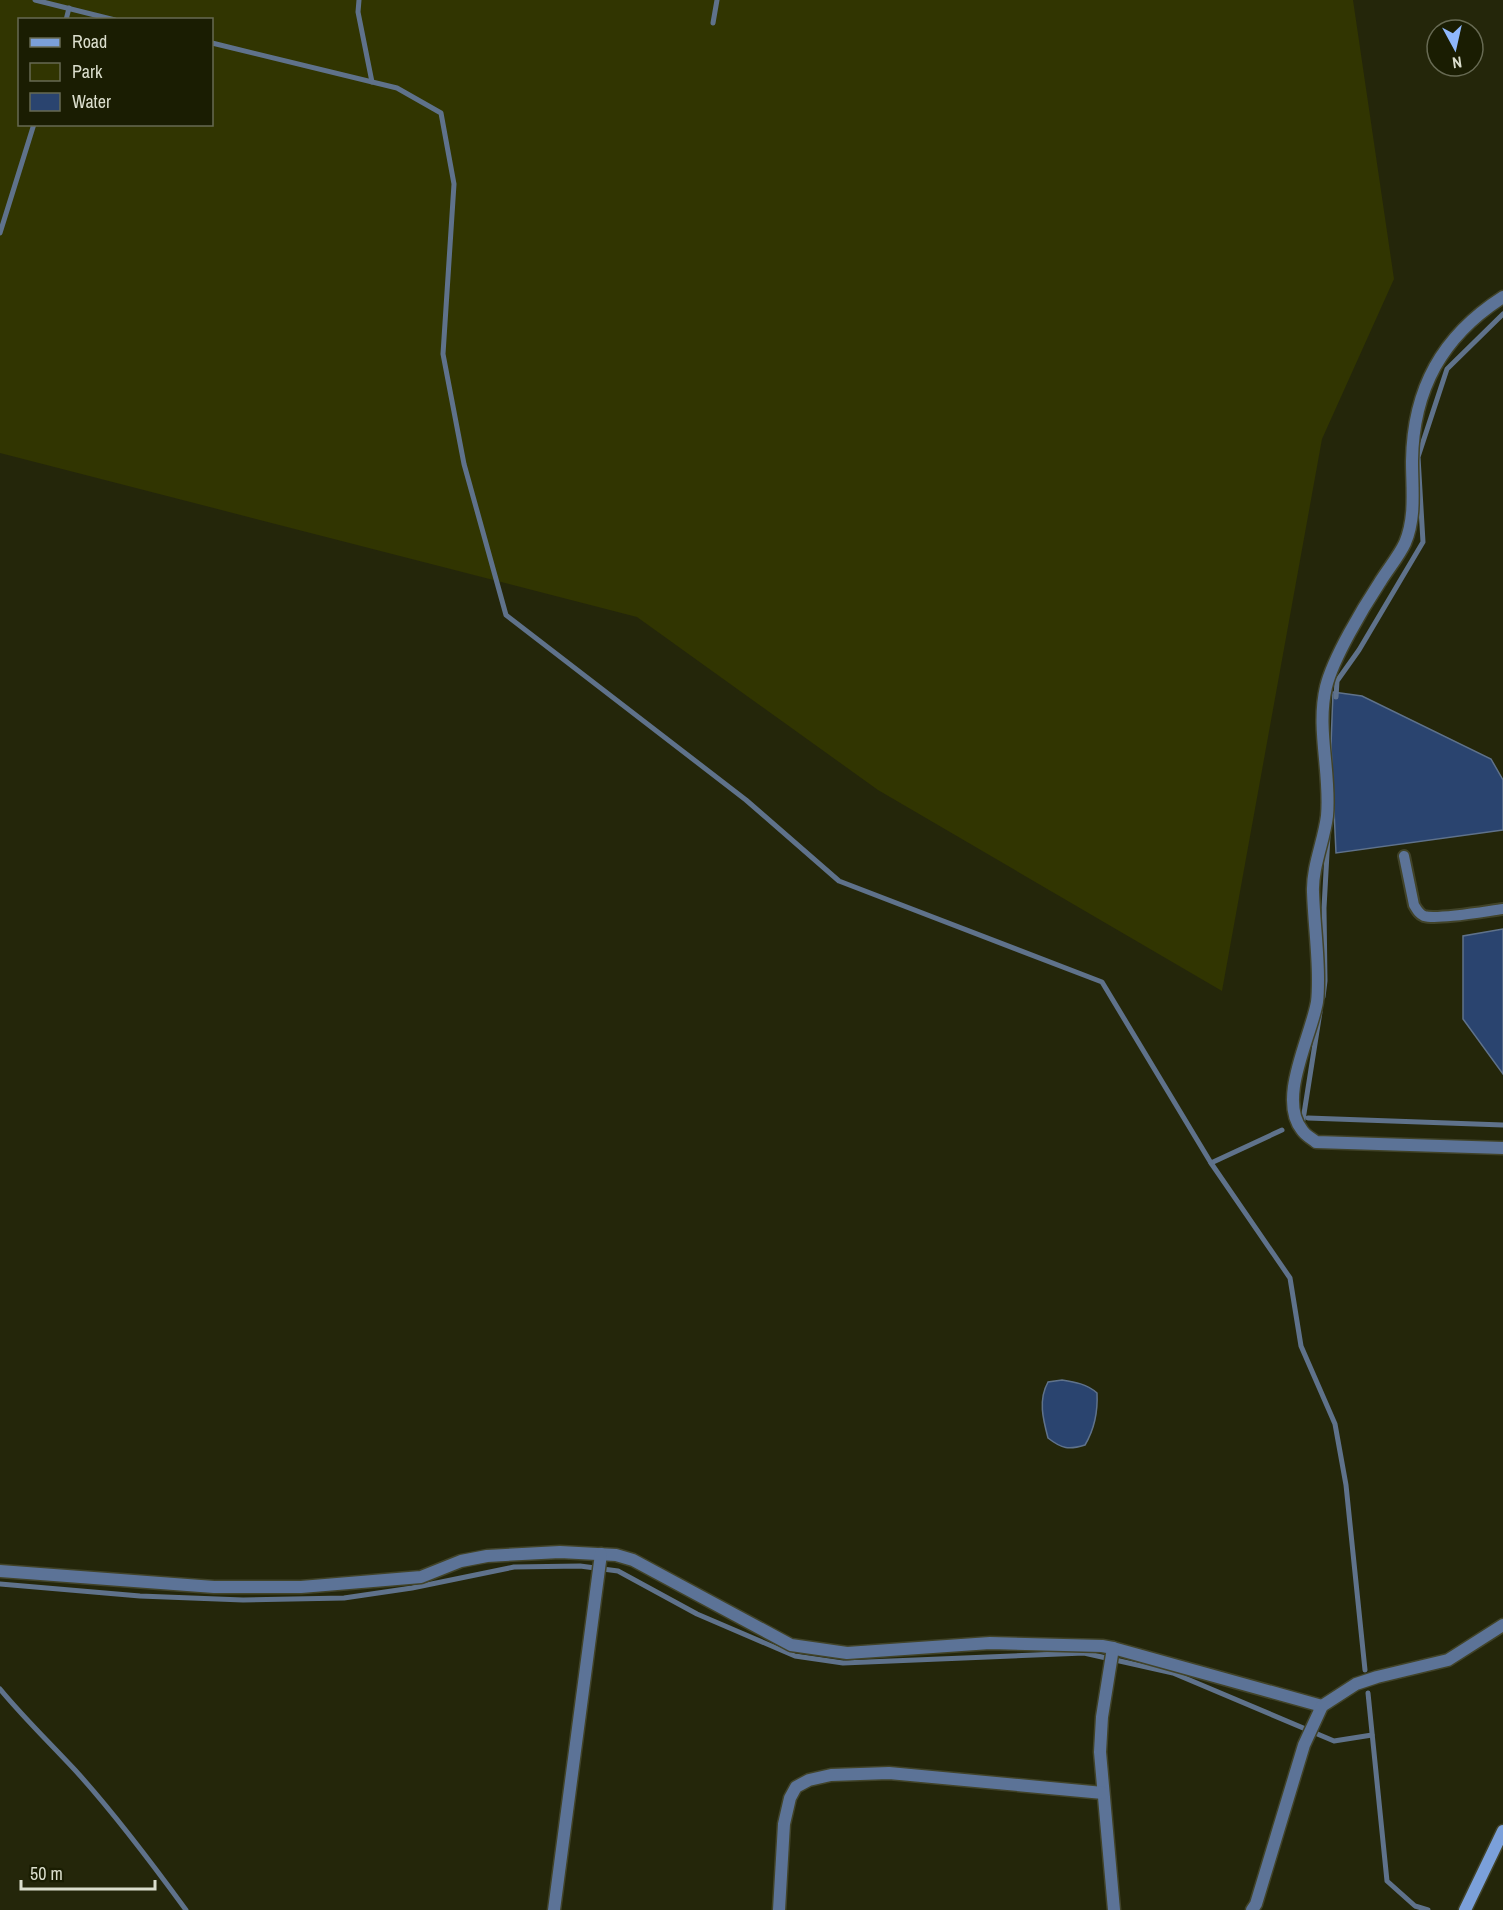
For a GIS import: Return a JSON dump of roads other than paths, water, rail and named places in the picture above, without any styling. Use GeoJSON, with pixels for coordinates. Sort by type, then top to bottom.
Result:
{"type":"FeatureCollection","features":[{"type":"Feature","properties":{"kind":"main road"},"geometry":{"type":"LineString","coordinates":[[1465,1910],[1503,1831]]}},
{"type":"Feature","properties":{"kind":"street"},"geometry":{"type":"LineString","coordinates":[[1503,297],[1486,308],[1451,341],[1427,382],[1412,443],[1413,512],[1411,527],[1404,546],[1365,605],[1326,686],[1323,713],[1327,816],[1313,890],[1318,944],[1317,1001],[1297,1073],[1293,1098],[1296,1120],[1302,1132],[1316,1142],[1503,1148]]}},
{"type":"Feature","properties":{"kind":"street"},"geometry":{"type":"LineString","coordinates":[[0,1571],[214,1587],[301,1587],[421,1577],[461,1561],[487,1556],[560,1552],[601,1557],[616,1555],[633,1560],[791,1645],[847,1653],[990,1643],[1112,1652],[1322,1706]]}},
{"type":"Feature","properties":{"kind":"street"},"geometry":{"type":"LineString","coordinates":[[554,1910],[601,1557]]}},
{"type":"Feature","properties":{"kind":"street"},"geometry":{"type":"LineString","coordinates":[[1252,1910],[1256,1904],[1304,1745],[1322,1706],[1356,1684],[1448,1660],[1503,1625]]}},
{"type":"Feature","properties":{"kind":"street"},"geometry":{"type":"LineString","coordinates":[[1112,1652],[1102,1717],[1100,1752],[1114,1910]]}},
{"type":"Feature","properties":{"kind":"street"},"geometry":{"type":"LineString","coordinates":[[779,1910],[784,1824],[796,1787],[809,1780],[831,1775],[889,1773],[1103,1793]]}},
{"type":"Feature","properties":{"kind":"lane"},"geometry":{"type":"LineString","coordinates":[[1404,856],[1414,905],[1423,915],[1434,917],[1503,909]]}},
{"type":"Feature","properties":{"kind":"water"},"geometry":{"type":"Polygon","coordinates":[[[1333,692],[1362,696],[1491,759],[1503,780],[1503,830],[1336,853],[1331,745],[1333,692]]]}},
{"type":"Feature","properties":{"kind":"water"},"geometry":{"type":"Polygon","coordinates":[[[1503,929],[1503,1074],[1463,1019],[1463,936],[1503,929]]]}},
{"type":"Feature","properties":{"kind":"water"},"geometry":{"type":"Polygon","coordinates":[[[1062,1380],[1085,1385],[1097,1393],[1095,1420],[1091,1432],[1085,1445],[1074,1448],[1066,1448],[1048,1438],[1043,1417],[1043,1396],[1048,1382],[1062,1380]]]}},
{"type":"Feature","properties":{"kind":"waterway"},"geometry":{"type":"LineString","coordinates":[[35,0],[107,18]]}},
{"type":"Feature","properties":{"kind":"waterway"},"geometry":{"type":"LineString","coordinates":[[359,0],[358,12],[372,82]]}},
{"type":"Feature","properties":{"kind":"waterway"},"geometry":{"type":"LineString","coordinates":[[713,23],[717,0]]}},
{"type":"Feature","properties":{"kind":"waterway"},"geometry":{"type":"LineString","coordinates":[[66,18],[69,8]]}},
{"type":"Feature","properties":{"kind":"waterway"},"geometry":{"type":"LineString","coordinates":[[213,43],[397,88],[441,113],[454,184],[443,354],[464,464],[506,615],[746,800],[839,881],[1102,982],[1211,1163],[1290,1278],[1301,1346],[1335,1424],[1346,1485],[1365,1670]]}},
{"type":"Feature","properties":{"kind":"waterway"},"geometry":{"type":"LineString","coordinates":[[0,233],[33,126]]}},
{"type":"Feature","properties":{"kind":"waterway"},"geometry":{"type":"LineString","coordinates":[[1336,697],[1337,681],[1359,650],[1423,542],[1418,457],[1447,369],[1503,314]]}},
{"type":"Feature","properties":{"kind":"waterway"},"geometry":{"type":"LineString","coordinates":[[1323,997],[1328,835]]}},
{"type":"Feature","properties":{"kind":"waterway"},"geometry":{"type":"LineString","coordinates":[[1303,1120],[1320,1012]]}},
{"type":"Feature","properties":{"kind":"waterway"},"geometry":{"type":"LineString","coordinates":[[1308,1118],[1503,1125]]}},
{"type":"Feature","properties":{"kind":"waterway"},"geometry":{"type":"LineString","coordinates":[[1211,1163],[1282,1130]]}},
{"type":"Feature","properties":{"kind":"waterway"},"geometry":{"type":"LineString","coordinates":[[0,1584],[140,1596],[243,1600],[344,1598],[412,1588],[514,1567],[580,1566],[618,1571],[697,1614],[795,1656],[843,1663],[1084,1653],[1173,1673],[1334,1741],[1372,1735]]}},
{"type":"Feature","properties":{"kind":"waterway"},"geometry":{"type":"LineString","coordinates":[[0,1689],[104,1804],[186,1910]]}},
{"type":"Feature","properties":{"kind":"waterway"},"geometry":{"type":"LineString","coordinates":[[1368,1693],[1387,1881],[1415,1906],[1428,1910]]}}]}
